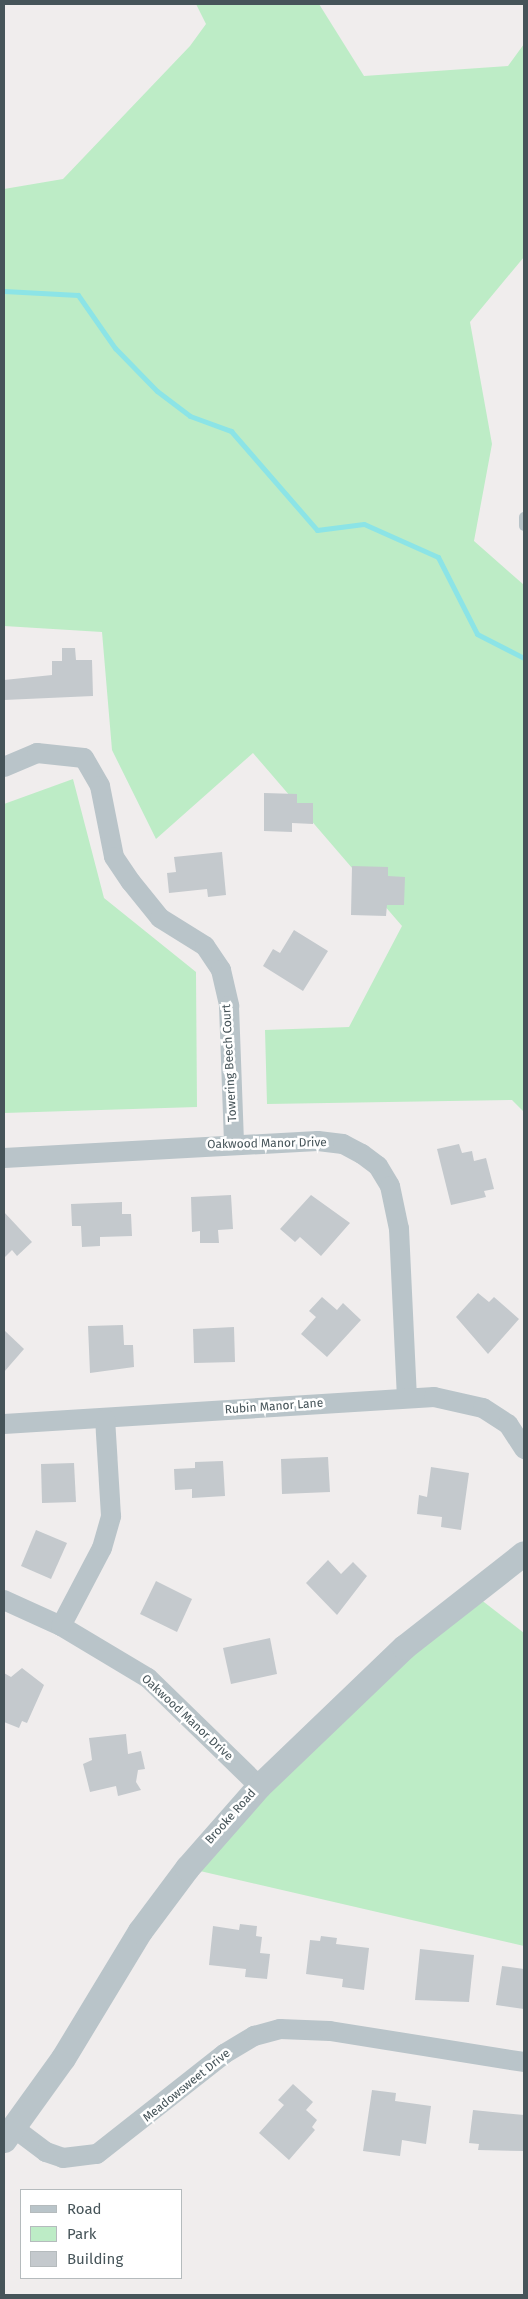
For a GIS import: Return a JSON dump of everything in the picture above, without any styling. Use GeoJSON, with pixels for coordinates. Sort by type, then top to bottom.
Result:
{"type":"FeatureCollection","features":[{"type":"Feature","properties":{"kind":"street","name":"Towering Beech Court"},"geometry":{"type":"LineString","coordinates":[[4,767],[37,752],[84,758],[100,786],[114,857],[130,882],[160,918],[205,946],[221,970],[229,1006],[234,1144]]}},
{"type":"Feature","properties":{"kind":"street","name":"Oakwood Manor Drive"},"geometry":{"type":"LineString","coordinates":[[4,1158],[234,1144],[343,1144],[378,1166],[390,1186],[399,1229],[407,1398]]}},
{"type":"Feature","properties":{"kind":"street","name":"Rubin Manor Lane"},"geometry":{"type":"LineString","coordinates":[[4,1424],[407,1398],[460,1400],[483,1408],[508,1424],[524,1449]]}},
{"type":"Feature","properties":{"kind":"street"},"geometry":{"type":"LineString","coordinates":[[61,1626],[102,1548],[111,1516],[104,1419]]}},
{"type":"Feature","properties":{"kind":"street","name":"Brooke Road"},"geometry":{"type":"LineString","coordinates":[[9,2134],[140,1931],[187,1868],[259,1786],[404,1647],[524,1553]]}},
{"type":"Feature","properties":{"kind":"street","name":"Oakwood Manor Drive"},"geometry":{"type":"LineString","coordinates":[[4,1600],[61,1626],[148,1678],[259,1786]]}},
{"type":"Feature","properties":{"kind":"street","name":"Meadowsweet Drive"},"geometry":{"type":"LineString","coordinates":[[9,2134],[63,2158],[97,2154],[224,2054],[254,2036],[280,2029],[330,2030],[524,2062]]}},
{"type":"Feature","properties":{"kind":"lane"},"geometry":{"type":"LineString","coordinates":[[524,517],[524,526]]}},
{"type":"Feature","properties":{"kind":"green space"},"geometry":{"type":"Polygon","coordinates":[[[196,4],[319,4],[364,76],[508,66],[524,44],[524,257],[470,322],[492,444],[474,541],[524,585],[524,1112],[512,1100],[267,1104],[265,1030],[349,1027],[402,926],[253,753],[156,839],[112,750],[102,632],[4,626],[4,189],[63,179],[190,46],[206,24],[196,4]]]}},
{"type":"Feature","properties":{"kind":"green space"},"geometry":{"type":"Polygon","coordinates":[[[73,779],[104,898],[196,972],[197,1107],[4,1113],[4,804],[73,779]]]}},
{"type":"Feature","properties":{"kind":"green space"},"geometry":{"type":"Polygon","coordinates":[[[471,1592],[524,1633],[524,1946],[187,1868],[471,1592]]]}},
{"type":"Feature","properties":{"kind":"building"},"geometry":{"type":"Polygon","coordinates":[[[62,648],[75,648],[76,660],[92,660],[93,696],[4,700],[4,680],[52,675],[52,661],[62,661],[62,648]]]}},
{"type":"Feature","properties":{"kind":"building"},"geometry":{"type":"Polygon","coordinates":[[[264,793],[297,794],[297,803],[313,803],[313,824],[292,823],[292,832],[264,831],[264,793]]]}},
{"type":"Feature","properties":{"kind":"building"},"geometry":{"type":"Polygon","coordinates":[[[222,852],[226,895],[208,897],[207,889],[169,893],[167,873],[176,872],[174,857],[222,852]]]}},
{"type":"Feature","properties":{"kind":"building"},"geometry":{"type":"Polygon","coordinates":[[[352,866],[388,867],[388,876],[405,877],[404,905],[387,905],[386,916],[351,915],[352,866]]]}},
{"type":"Feature","properties":{"kind":"building"},"geometry":{"type":"Polygon","coordinates":[[[294,930],[328,951],[303,991],[263,966],[273,949],[280,953],[294,930]]]}},
{"type":"Feature","properties":{"kind":"building"},"geometry":{"type":"Polygon","coordinates":[[[459,1144],[462,1153],[472,1151],[474,1161],[486,1158],[494,1189],[484,1191],[486,1197],[451,1205],[437,1149],[459,1144]]]}},
{"type":"Feature","properties":{"kind":"building"},"geometry":{"type":"Polygon","coordinates":[[[231,1195],[233,1229],[218,1230],[219,1243],[200,1243],[200,1231],[192,1232],[191,1197],[231,1195]]]}},
{"type":"Feature","properties":{"kind":"building"},"geometry":{"type":"Polygon","coordinates":[[[311,1195],[350,1223],[321,1256],[300,1237],[295,1242],[280,1229],[311,1195]]]}},
{"type":"Feature","properties":{"kind":"building"},"geometry":{"type":"Polygon","coordinates":[[[122,1202],[122,1214],[131,1214],[132,1236],[100,1237],[100,1246],[82,1247],[81,1226],[72,1226],[71,1204],[122,1202]]]}},
{"type":"Feature","properties":{"kind":"building"},"geometry":{"type":"Polygon","coordinates":[[[4,1212],[32,1242],[17,1256],[12,1250],[4,1258],[4,1212]]]}},
{"type":"Feature","properties":{"kind":"building"},"geometry":{"type":"Polygon","coordinates":[[[478,1293],[489,1302],[494,1297],[519,1319],[488,1354],[456,1317],[478,1293]]]}},
{"type":"Feature","properties":{"kind":"building"},"geometry":{"type":"Polygon","coordinates":[[[322,1297],[337,1310],[343,1303],[361,1320],[327,1357],[301,1334],[316,1317],[309,1311],[322,1297]]]}},
{"type":"Feature","properties":{"kind":"building"},"geometry":{"type":"Polygon","coordinates":[[[123,1325],[124,1345],[133,1345],[134,1367],[90,1373],[88,1326],[123,1325]]]}},
{"type":"Feature","properties":{"kind":"building"},"geometry":{"type":"Polygon","coordinates":[[[234,1327],[235,1362],[194,1363],[193,1329],[234,1327]]]}},
{"type":"Feature","properties":{"kind":"building"},"geometry":{"type":"Polygon","coordinates":[[[4,1330],[24,1349],[4,1372],[4,1330]]]}},
{"type":"Feature","properties":{"kind":"building"},"geometry":{"type":"Polygon","coordinates":[[[328,1457],[330,1492],[282,1494],[281,1459],[328,1457]]]}},
{"type":"Feature","properties":{"kind":"building"},"geometry":{"type":"Polygon","coordinates":[[[223,1461],[225,1496],[192,1498],[192,1489],[175,1490],[174,1469],[195,1468],[195,1462],[223,1461]]]}},
{"type":"Feature","properties":{"kind":"building"},"geometry":{"type":"Polygon","coordinates":[[[74,1463],[76,1502],[42,1503],[41,1464],[74,1463]]]}},
{"type":"Feature","properties":{"kind":"building"},"geometry":{"type":"Polygon","coordinates":[[[431,1467],[469,1473],[461,1530],[441,1527],[442,1517],[417,1514],[419,1495],[427,1497],[431,1467]]]}},
{"type":"Feature","properties":{"kind":"building"},"geometry":{"type":"Polygon","coordinates":[[[36,1530],[67,1543],[51,1579],[21,1566],[36,1530]]]}},
{"type":"Feature","properties":{"kind":"building"},"geometry":{"type":"Polygon","coordinates":[[[328,1560],[341,1574],[353,1562],[367,1576],[337,1615],[306,1583],[328,1560]]]}},
{"type":"Feature","properties":{"kind":"building"},"geometry":{"type":"Polygon","coordinates":[[[156,1581],[192,1599],[177,1632],[140,1614],[156,1581]]]}},
{"type":"Feature","properties":{"kind":"building"},"geometry":{"type":"Polygon","coordinates":[[[270,1638],[277,1674],[231,1684],[223,1648],[270,1638]]]}},
{"type":"Feature","properties":{"kind":"building"},"geometry":{"type":"Polygon","coordinates":[[[22,1668],[44,1685],[27,1723],[22,1721],[19,1728],[4,1722],[4,1673],[11,1677],[22,1668]]]}},
{"type":"Feature","properties":{"kind":"building"},"geometry":{"type":"Polygon","coordinates":[[[126,1734],[128,1754],[141,1751],[145,1769],[138,1770],[136,1782],[141,1790],[118,1796],[116,1786],[90,1792],[83,1764],[92,1760],[89,1738],[126,1734]]]}},
{"type":"Feature","properties":{"kind":"building"},"geometry":{"type":"Polygon","coordinates":[[[240,1924],[257,1926],[256,1936],[262,1937],[260,1953],[270,1954],[267,1979],[245,1977],[246,1969],[209,1965],[213,1926],[239,1930],[240,1924]]]}},
{"type":"Feature","properties":{"kind":"building"},"geometry":{"type":"Polygon","coordinates":[[[321,1936],[337,1938],[336,1944],[369,1948],[364,1990],[342,1987],[343,1979],[306,1974],[310,1940],[320,1941],[321,1936]]]}},
{"type":"Feature","properties":{"kind":"building"},"geometry":{"type":"Polygon","coordinates":[[[420,1949],[474,1955],[469,2002],[415,2000],[420,1949]]]}},
{"type":"Feature","properties":{"kind":"building"},"geometry":{"type":"Polygon","coordinates":[[[502,1966],[524,1969],[524,2009],[496,2005],[502,1966]]]}},
{"type":"Feature","properties":{"kind":"building"},"geometry":{"type":"Polygon","coordinates":[[[293,2084],[313,2102],[306,2110],[317,2120],[312,2127],[315,2130],[289,2160],[259,2133],[284,2105],[278,2100],[293,2084]]]}},
{"type":"Feature","properties":{"kind":"building"},"geometry":{"type":"Polygon","coordinates":[[[372,2090],[396,2093],[395,2101],[431,2106],[426,2144],[402,2140],[400,2156],[363,2151],[372,2090]]]}},
{"type":"Feature","properties":{"kind":"building"},"geometry":{"type":"Polygon","coordinates":[[[473,2110],[524,2115],[524,2151],[478,2150],[479,2144],[469,2143],[473,2110]]]}},
{"type":"Feature","properties":{"kind":"waterway"},"geometry":{"type":"LineString","coordinates":[[4,291],[78,295],[115,348],[157,391],[190,416],[231,431],[317,530],[364,524],[438,557],[477,634],[524,658]]}}]}
